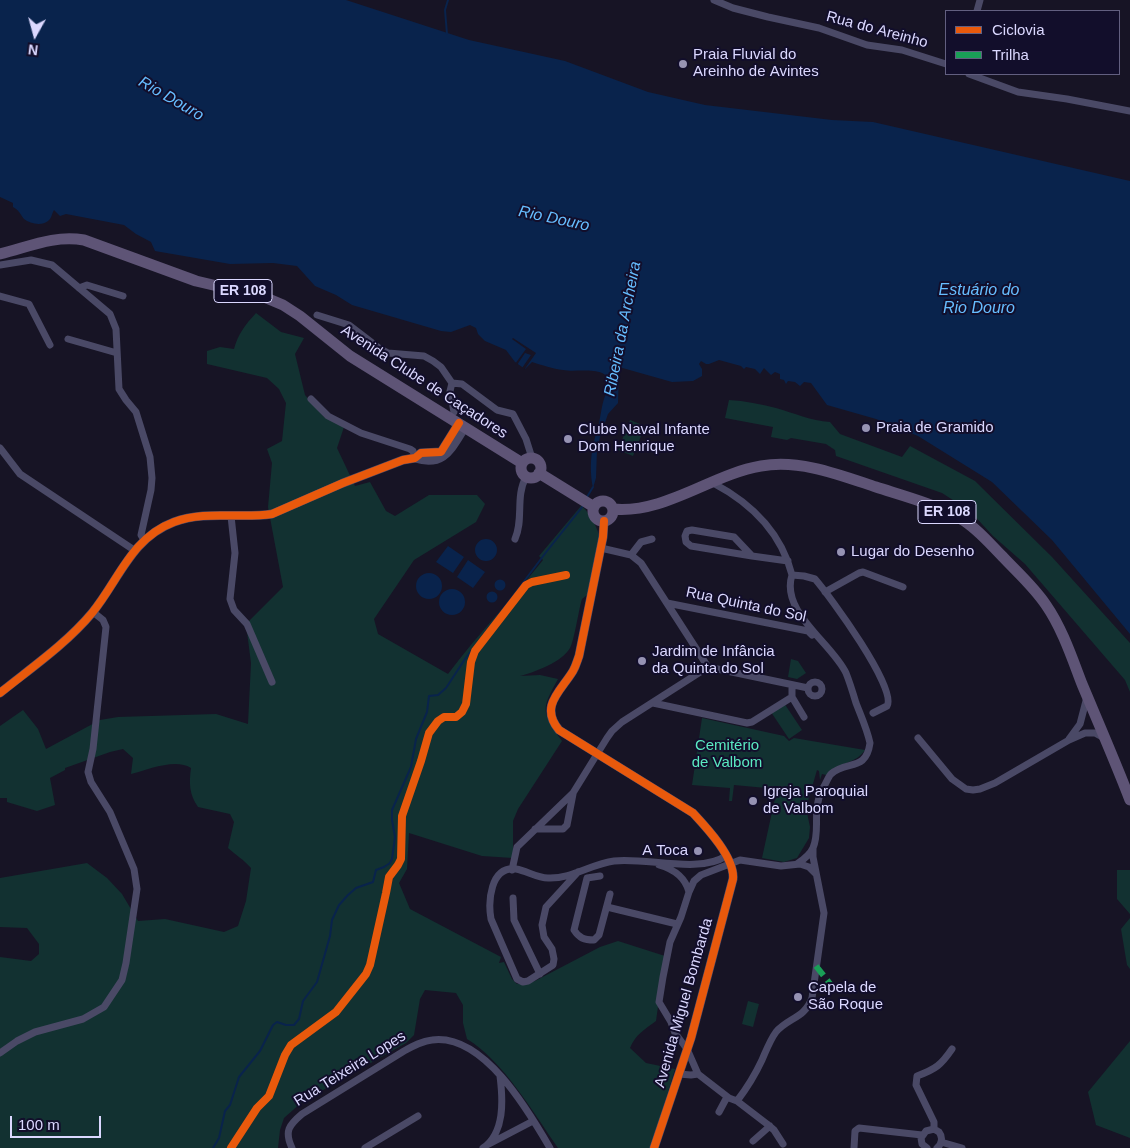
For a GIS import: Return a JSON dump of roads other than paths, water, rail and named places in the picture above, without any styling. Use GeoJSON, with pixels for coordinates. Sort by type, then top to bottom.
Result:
{"type":"FeatureCollection","features":[{"type":"Feature","properties":{"kind":"main road","name":"Avenida Clube de Caçadores"},"geometry":{"type":"LineString","coordinates":[[4,260],[52,239],[71,238],[84,240],[196,281],[264,297],[289,309],[350,356],[462,425],[527,460]]}},
{"type":"Feature","properties":{"kind":"main road"},"geometry":{"type":"LineString","coordinates":[[527,460],[539,463],[541,470],[539,474],[534,478],[526,477],[522,472],[527,460]]}},
{"type":"Feature","properties":{"kind":"main road","name":"ER 108"},"geometry":{"type":"LineString","coordinates":[[588,503],[610,502],[613,509],[641,508],[669,500],[713,482],[761,466],[782,465],[813,468],[844,476],[930,505],[960,518],[970,524],[988,542],[1047,606],[1072,658],[1130,800]]}},
{"type":"Feature","properties":{"kind":"main road","name":"ER 108"},"geometry":{"type":"LineString","coordinates":[[539,474],[588,503],[594,516],[604,521]]}},
{"type":"Feature","properties":{"kind":"main road"},"geometry":{"type":"LineString","coordinates":[[604,521],[612,516],[613,509]]}},
{"type":"Feature","properties":{"kind":"street","name":"Rua do Areinho"},"geometry":{"type":"LineString","coordinates":[[714,0],[733,8],[819,28],[867,45],[902,50],[945,64]]}},
{"type":"Feature","properties":{"kind":"street"},"geometry":{"type":"LineString","coordinates":[[972,75],[1018,92],[1130,111]]}},
{"type":"Feature","properties":{"kind":"street"},"geometry":{"type":"LineString","coordinates":[[4,260],[31,260],[52,265],[110,314],[116,329],[119,389],[136,412],[150,458],[152,478],[141,535],[144,540]]}},
{"type":"Feature","properties":{"kind":"street"},"geometry":{"type":"LineString","coordinates":[[79,288],[87,285],[123,296]]}},
{"type":"Feature","properties":{"kind":"street"},"geometry":{"type":"LineString","coordinates":[[0,296],[29,304],[50,345]]}},
{"type":"Feature","properties":{"kind":"street"},"geometry":{"type":"LineString","coordinates":[[317,314],[349,325],[388,353],[424,356],[434,361],[441,367],[452,383],[462,384],[497,410],[513,414],[526,438],[527,460]]}},
{"type":"Feature","properties":{"kind":"street"},"geometry":{"type":"LineString","coordinates":[[68,339],[117,353]]}},
{"type":"Feature","properties":{"kind":"street"},"geometry":{"type":"LineString","coordinates":[[452,383],[450,391],[454,412]]}},
{"type":"Feature","properties":{"kind":"street"},"geometry":{"type":"LineString","coordinates":[[311,399],[328,416],[361,433],[410,449],[413,451],[415,458]]}},
{"type":"Feature","properties":{"kind":"street"},"geometry":{"type":"LineString","coordinates":[[1,690],[70,637],[93,612],[134,550],[144,540],[173,522],[207,515],[272,514],[403,460],[415,458],[421,453],[441,452],[462,425]]}},
{"type":"Feature","properties":{"kind":"street"},"geometry":{"type":"LineString","coordinates":[[0,448],[20,474],[134,550]]}},
{"type":"Feature","properties":{"kind":"street"},"geometry":{"type":"LineString","coordinates":[[515,538],[518,528],[520,493],[526,477]]}},
{"type":"Feature","properties":{"kind":"street"},"geometry":{"type":"LineString","coordinates":[[713,482],[734,494],[748,505],[775,535],[788,561],[792,575],[790,589],[793,602],[803,619],[838,659],[846,673],[870,743],[864,759],[856,765],[841,769],[830,775],[819,795],[816,809],[816,837],[813,857],[824,913],[812,998],[809,1007],[805,1012],[784,1025],[773,1036],[756,1072],[737,1101]]}},
{"type":"Feature","properties":{"kind":"street"},"geometry":{"type":"LineString","coordinates":[[231,516],[235,553],[230,599],[234,610],[247,624],[272,682]]}},
{"type":"Feature","properties":{"kind":"street"},"geometry":{"type":"LineString","coordinates":[[604,521],[601,548],[578,656],[574,669],[556,693],[550,712],[554,725],[559,730],[693,813],[706,826],[729,860]]}},
{"type":"Feature","properties":{"kind":"street"},"geometry":{"type":"LineString","coordinates":[[752,556],[740,542],[731,536],[692,530],[685,536],[686,542],[691,546],[752,556],[788,561]]}},
{"type":"Feature","properties":{"kind":"street"},"geometry":{"type":"LineString","coordinates":[[631,555],[641,542],[652,539]]}},
{"type":"Feature","properties":{"kind":"street"},"geometry":{"type":"LineString","coordinates":[[601,548],[631,555],[641,563],[708,667],[808,688]]}},
{"type":"Feature","properties":{"kind":"street"},"geometry":{"type":"LineString","coordinates":[[826,592],[863,572],[903,587]]}},
{"type":"Feature","properties":{"kind":"street"},"geometry":{"type":"LineString","coordinates":[[792,575],[815,579],[858,638],[875,667],[889,698],[889,705],[873,713]]}},
{"type":"Feature","properties":{"kind":"street","name":"Rua Quinta do Sol"},"geometry":{"type":"LineString","coordinates":[[667,603],[808,631],[834,663]]}},
{"type":"Feature","properties":{"kind":"street"},"geometry":{"type":"LineString","coordinates":[[0,1053],[35,1032],[83,1018],[104,1008],[122,980],[126,963],[137,888],[134,869],[110,812],[91,782],[88,772],[93,749],[106,627],[103,620],[93,612]]}},
{"type":"Feature","properties":{"kind":"street"},"geometry":{"type":"LineString","coordinates":[[512,870],[517,847],[573,793],[612,731],[708,667]]}},
{"type":"Feature","properties":{"kind":"street"},"geometry":{"type":"LineString","coordinates":[[792,685],[792,697],[804,717]]}},
{"type":"Feature","properties":{"kind":"street"},"geometry":{"type":"LineString","coordinates":[[1068,740],[1080,724],[1087,695]]}},
{"type":"Feature","properties":{"kind":"street"},"geometry":{"type":"LineString","coordinates":[[653,703],[747,723],[752,722],[792,697]]}},
{"type":"Feature","properties":{"kind":"street"},"geometry":{"type":"LineString","coordinates":[[1080,724],[1088,721],[1098,722]]}},
{"type":"Feature","properties":{"kind":"street"},"geometry":{"type":"LineString","coordinates":[[918,738],[952,780],[966,789],[980,790],[996,783],[1068,740],[1085,733],[1098,722]]}},
{"type":"Feature","properties":{"kind":"street"},"geometry":{"type":"LineString","coordinates":[[1085,733],[1095,733],[1106,740]]}},
{"type":"Feature","properties":{"kind":"street"},"geometry":{"type":"LineString","coordinates":[[536,829],[563,828],[567,825],[573,793]]}},
{"type":"Feature","properties":{"kind":"street"},"geometry":{"type":"LineString","coordinates":[[797,864],[807,857],[813,848]]}},
{"type":"Feature","properties":{"kind":"street"},"geometry":{"type":"LineString","coordinates":[[578,872],[546,907],[542,925],[544,937],[552,949],[554,959],[552,965],[540,974],[523,982],[517,978],[491,919],[490,897],[496,878],[501,873],[515,869],[548,878],[568,876],[578,872],[598,864],[616,861],[703,863],[720,860],[740,860],[781,866],[797,864],[809,867],[816,873]]}},
{"type":"Feature","properties":{"kind":"street"},"geometry":{"type":"LineString","coordinates":[[729,860],[701,875],[694,881],[670,942],[659,1002],[675,1033],[687,1050],[698,1074],[727,1097],[737,1101],[770,1126],[783,1144]]}},
{"type":"Feature","properties":{"kind":"street","name":"Avenida Miguel Bombarda"},"geometry":{"type":"LineString","coordinates":[[654,1148],[687,1050],[733,879],[733,870],[729,860]]}},
{"type":"Feature","properties":{"kind":"street"},"geometry":{"type":"LineString","coordinates":[[649,862],[666,867],[676,873],[687,884],[689,892]]}},
{"type":"Feature","properties":{"kind":"street"},"geometry":{"type":"LineString","coordinates":[[600,876],[587,878],[574,930],[578,937],[594,940],[599,935],[610,894]]}},
{"type":"Feature","properties":{"kind":"street"},"geometry":{"type":"LineString","coordinates":[[513,898],[514,920],[540,974]]}},
{"type":"Feature","properties":{"kind":"street"},"geometry":{"type":"LineString","coordinates":[[607,907],[677,924]]}},
{"type":"Feature","properties":{"kind":"street","name":"Rua Teixeira Lopes"},"geometry":{"type":"LineString","coordinates":[[292,1148],[288,1140],[288,1130],[292,1122],[302,1114],[404,1050],[433,1039],[464,1045],[478,1052],[500,1076],[533,1120],[550,1148]]}},
{"type":"Feature","properties":{"kind":"street"},"geometry":{"type":"LineString","coordinates":[[934,1129],[934,1122],[916,1085],[916,1078],[935,1070],[942,1064],[952,1049]]}},
{"type":"Feature","properties":{"kind":"street"},"geometry":{"type":"LineString","coordinates":[[679,1074],[698,1074]]}},
{"type":"Feature","properties":{"kind":"street"},"geometry":{"type":"LineString","coordinates":[[486,1146],[500,1118],[503,1106],[500,1076]]}},
{"type":"Feature","properties":{"kind":"street"},"geometry":{"type":"LineString","coordinates":[[718,1112],[727,1097]]}},
{"type":"Feature","properties":{"kind":"street"},"geometry":{"type":"LineString","coordinates":[[365,1148],[418,1116]]}},
{"type":"Feature","properties":{"kind":"street"},"geometry":{"type":"LineString","coordinates":[[486,1146],[533,1120]]}},
{"type":"Feature","properties":{"kind":"street"},"geometry":{"type":"LineString","coordinates":[[753,1141],[770,1126]]}},
{"type":"Feature","properties":{"kind":"street"},"geometry":{"type":"LineString","coordinates":[[854,1148],[855,1131],[859,1128],[922,1135]]}},
{"type":"Feature","properties":{"kind":"street"},"geometry":{"type":"LineString","coordinates":[[927,1148],[922,1144],[922,1135],[926,1131],[934,1129]]}},
{"type":"Feature","properties":{"kind":"street"},"geometry":{"type":"LineString","coordinates":[[934,1129],[940,1134],[939,1145],[962,1148]]}},
{"type":"Feature","properties":{"kind":"water","name":"Estuário do Rio Douro"},"geometry":{"type":"Polygon","coordinates":[[[0,0],[346,0],[469,40],[565,61],[648,92],[705,105],[832,120],[873,122],[1130,181],[1130,634],[1052,540],[992,482],[918,436],[876,419],[827,405],[811,383],[804,382],[800,386],[795,382],[788,381],[786,384],[784,380],[780,379],[780,374],[775,372],[771,375],[764,368],[760,374],[755,369],[746,367],[744,369],[741,366],[719,360],[709,364],[701,361],[699,364],[702,369],[702,376],[693,381],[672,382],[619,367],[618,403],[608,414],[600,437],[597,449],[596,478],[593,488],[591,465],[593,447],[604,399],[611,386],[609,379],[599,372],[569,371],[532,362],[525,369],[515,362],[506,350],[485,341],[478,334],[476,328],[470,325],[451,332],[441,331],[352,305],[336,295],[315,286],[297,266],[273,263],[230,264],[155,251],[151,242],[124,225],[66,214],[60,216],[54,210],[48,221],[43,224],[27,221],[13,207],[13,203],[0,197],[0,0]]]}},
{"type":"Feature","properties":{"kind":"water"},"geometry":{"type":"Polygon","coordinates":[[[486,539],[494,542],[497,550],[494,558],[486,561],[478,558],[475,550],[478,542],[486,539]]]}},
{"type":"Feature","properties":{"kind":"water"},"geometry":{"type":"Polygon","coordinates":[[[448,546],[464,557],[453,573],[436,562],[448,546]]]}},
{"type":"Feature","properties":{"kind":"water"},"geometry":{"type":"Polygon","coordinates":[[[468,560],[485,572],[473,588],[457,577],[468,560]]]}},
{"type":"Feature","properties":{"kind":"water"},"geometry":{"type":"Polygon","coordinates":[[[429,573],[438,577],[442,586],[438,595],[429,599],[420,595],[416,586],[420,577],[429,573]]]}},
{"type":"Feature","properties":{"kind":"water"},"geometry":{"type":"Polygon","coordinates":[[[500,579],[506,585],[500,591],[494,585],[500,579]]]}},
{"type":"Feature","properties":{"kind":"water"},"geometry":{"type":"Polygon","coordinates":[[[452,589],[461,593],[465,602],[461,611],[452,615],[443,611],[439,602],[443,593],[452,589]]]}},
{"type":"Feature","properties":{"kind":"water"},"geometry":{"type":"Polygon","coordinates":[[[492,591],[498,597],[492,603],[486,597],[492,591]]]}},
{"type":"Feature","properties":{"kind":"waterway"},"geometry":{"type":"LineString","coordinates":[[447,34],[445,10],[448,0]]}},
{"type":"Feature","properties":{"kind":"waterway","name":"Ribeira da Archeira"},"geometry":{"type":"LineString","coordinates":[[587,497],[593,487]]}},
{"type":"Feature","properties":{"kind":"waterway","name":"Ribeira da Archeira"},"geometry":{"type":"LineString","coordinates":[[213,1148],[219,1138],[225,1111],[230,1105],[239,1077],[260,1051],[273,1025],[277,1022],[294,1025],[299,1019],[303,1001],[317,982],[330,936],[332,920],[339,905],[356,888],[373,882],[376,870],[390,863],[392,859],[395,837],[392,810],[411,767],[416,739],[427,712],[429,696],[438,695],[446,688],[465,659],[583,506]]}},
{"type":"Feature","properties":{"kind":"place","name":"Praia Fluvial do Areinho de Avintes"},"geometry":{"type":"Point","coordinates":[683,64]}},
{"type":"Feature","properties":{"kind":"place","name":"Praia de Gramido"},"geometry":{"type":"Point","coordinates":[866,428]}},
{"type":"Feature","properties":{"kind":"place","name":"Clube Naval Infante Dom Henrique"},"geometry":{"type":"Point","coordinates":[568,439]}},
{"type":"Feature","properties":{"kind":"place","name":"Lugar do Desenho"},"geometry":{"type":"Point","coordinates":[841,552]}},
{"type":"Feature","properties":{"kind":"place","name":"Jardim de Infância da Quinta do Sol"},"geometry":{"type":"Point","coordinates":[642,661]}},
{"type":"Feature","properties":{"kind":"place","name":"Igreja Paroquial de Valbom"},"geometry":{"type":"Point","coordinates":[753,801]}},
{"type":"Feature","properties":{"kind":"place","name":"A Toca"},"geometry":{"type":"Point","coordinates":[698,851]}},
{"type":"Feature","properties":{"kind":"place","name":"Capela de São Roque"},"geometry":{"type":"Point","coordinates":[798,997]}},
{"type":"Feature","properties":{"kind":"water label","name":"Rio Douro"},"geometry":{"type":"Point","coordinates":[171,99]}},
{"type":"Feature","properties":{"kind":"water label","name":"Rio Douro"},"geometry":{"type":"Point","coordinates":[554,219]}},
{"type":"Feature","properties":{"kind":"park label","name":"Cemitério de Valbom"},"geometry":{"type":"Point","coordinates":[727,754]}}]}
